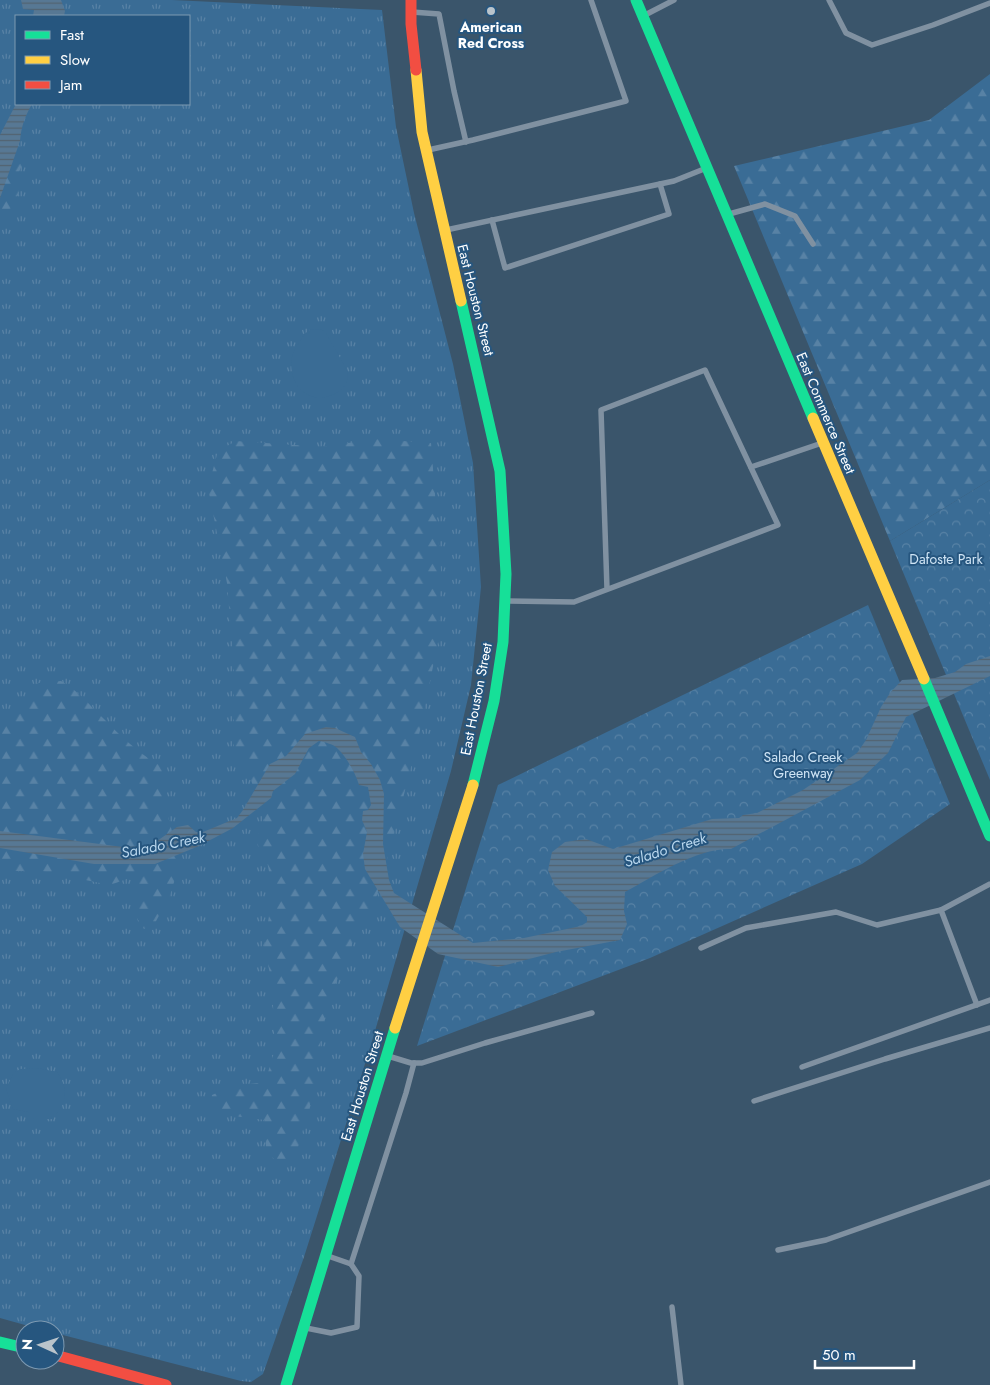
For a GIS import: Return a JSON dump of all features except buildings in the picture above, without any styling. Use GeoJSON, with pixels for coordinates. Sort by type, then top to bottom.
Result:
{"type":"FeatureCollection","features":[{"type":"Feature","properties":{"kind":"main road","name":"East Commerce Street"},"geometry":{"type":"LineString","coordinates":[[636,0],[990,836]]}},
{"type":"Feature","properties":{"kind":"main road","name":"East Houston Street"},"geometry":{"type":"LineString","coordinates":[[286,1385],[386,1055],[475,778],[494,701],[503,642],[505,545],[500,471],[475,355],[422,132],[415,76],[411,6]]}},
{"type":"Feature","properties":{"kind":"main road"},"geometry":{"type":"LineString","coordinates":[[0,1342],[15,1346]]}},
{"type":"Feature","properties":{"kind":"main road"},"geometry":{"type":"LineString","coordinates":[[65,1359],[166,1385]]}},
{"type":"Feature","properties":{"kind":"lane"},"geometry":{"type":"LineString","coordinates":[[426,150],[466,142],[626,101],[591,0]]}},
{"type":"Feature","properties":{"kind":"lane"},"geometry":{"type":"LineString","coordinates":[[643,16],[674,0]]}},
{"type":"Feature","properties":{"kind":"lane"},"geometry":{"type":"LineString","coordinates":[[829,0],[846,33],[872,45],[933,25],[990,3]]}},
{"type":"Feature","properties":{"kind":"lane"},"geometry":{"type":"LineString","coordinates":[[411,6],[440,14],[454,91],[466,142]]}},
{"type":"Feature","properties":{"kind":"lane"},"geometry":{"type":"LineString","coordinates":[[444,230],[674,181],[707,167]]}},
{"type":"Feature","properties":{"kind":"lane"},"geometry":{"type":"LineString","coordinates":[[492,220],[505,268],[669,214],[660,184]]}},
{"type":"Feature","properties":{"kind":"lane"},"geometry":{"type":"LineString","coordinates":[[727,215],[766,204],[795,216],[813,244]]}},
{"type":"Feature","properties":{"kind":"lane"},"geometry":{"type":"LineString","coordinates":[[505,601],[574,602],[608,590],[778,525],[704,370],[602,410],[608,590]]}},
{"type":"Feature","properties":{"kind":"lane"},"geometry":{"type":"LineString","coordinates":[[751,467],[823,443]]}},
{"type":"Feature","properties":{"kind":"lane"},"geometry":{"type":"LineString","coordinates":[[702,948],[746,928],[836,912],[877,925],[941,910],[990,884]]}},
{"type":"Feature","properties":{"kind":"lane"},"geometry":{"type":"LineString","coordinates":[[941,910],[977,1005]]}},
{"type":"Feature","properties":{"kind":"lane"},"geometry":{"type":"LineString","coordinates":[[802,1066],[990,1000]]}},
{"type":"Feature","properties":{"kind":"lane"},"geometry":{"type":"LineString","coordinates":[[386,1055],[414,1063],[422,1063],[485,1043],[592,1014]]}},
{"type":"Feature","properties":{"kind":"lane"},"geometry":{"type":"LineString","coordinates":[[754,1100],[990,1028]]}},
{"type":"Feature","properties":{"kind":"lane"},"geometry":{"type":"LineString","coordinates":[[351,1264],[414,1063]]}},
{"type":"Feature","properties":{"kind":"lane"},"geometry":{"type":"LineString","coordinates":[[778,1250],[826,1240],[990,1182]]}},
{"type":"Feature","properties":{"kind":"lane"},"geometry":{"type":"LineString","coordinates":[[304,1328],[331,1333],[357,1327],[359,1276],[351,1264],[326,1256]]}},
{"type":"Feature","properties":{"kind":"lane"},"geometry":{"type":"LineString","coordinates":[[672,1307],[681,1385]]}},
{"type":"Feature","properties":{"kind":"green space"},"geometry":{"type":"Polygon","coordinates":[[[0,0],[172,0],[382,10],[396,127],[414,213],[453,364],[473,463],[481,587],[471,685],[451,771],[370,1048],[304,1257],[263,1374],[251,1382],[65,1336],[65,1320],[15,1320],[15,1322],[0,1318],[0,0]]]}},
{"type":"Feature","properties":{"kind":"green space"},"geometry":{"type":"Polygon","coordinates":[[[990,74],[990,480],[890,541],[734,166],[929,120],[990,74]]]}},
{"type":"Feature","properties":{"kind":"green space"},"geometry":{"type":"Polygon","coordinates":[[[0,134],[23,148],[24,160],[16,179],[19,193],[0,225],[0,134]]]}},
{"type":"Feature","properties":{"kind":"green space"},"geometry":{"type":"Polygon","coordinates":[[[312,329],[322,330],[326,333],[348,374],[345,385],[331,396],[319,398],[306,394],[300,389],[293,376],[291,368],[293,353],[305,334],[312,329]]]}},
{"type":"Feature","properties":{"kind":"green space"},"geometry":{"type":"Polygon","coordinates":[[[374,439],[431,443],[441,571],[438,642],[419,735],[373,909],[356,934],[326,1007],[312,1097],[294,1162],[279,1165],[266,1150],[265,1120],[210,1113],[212,1095],[233,1086],[265,1082],[275,1050],[272,983],[264,946],[273,892],[267,861],[255,840],[265,822],[251,780],[234,747],[234,667],[227,583],[208,488],[218,451],[236,441],[323,447],[374,439]]]}},
{"type":"Feature","properties":{"kind":"green space","name":"Dafoste Park"},"geometry":{"type":"Polygon","coordinates":[[[990,480],[990,780],[890,541],[990,480]]]}},
{"type":"Feature","properties":{"kind":"green space","name":"Salado Creek Greenway"},"geometry":{"type":"Polygon","coordinates":[[[868,605],[950,804],[862,864],[650,958],[417,1046],[498,785],[868,605]]]}},
{"type":"Feature","properties":{"kind":"green space"},"geometry":{"type":"Polygon","coordinates":[[[61,681],[79,694],[132,746],[164,768],[167,780],[167,813],[179,857],[179,866],[170,895],[155,923],[144,929],[133,912],[137,895],[135,876],[110,885],[41,871],[0,871],[0,719],[17,705],[38,683],[61,681]]]}},
{"type":"Feature","properties":{"kind":"green space"},"geometry":{"type":"Polygon","coordinates":[[[37,1068],[57,1072],[65,1091],[61,1107],[52,1119],[34,1119],[28,1112],[13,1109],[6,1089],[13,1074],[20,1069],[37,1068]]]}},
{"type":"Feature","properties":{"kind":"water"},"geometry":{"type":"Polygon","coordinates":[[[21,0],[61,0],[65,11],[64,15],[33,15],[34,10],[23,9],[21,0]]]}},
{"type":"Feature","properties":{"kind":"water"},"geometry":{"type":"Polygon","coordinates":[[[15,105],[31,105],[27,113],[20,141],[0,198],[0,135],[15,105]]]}},
{"type":"Feature","properties":{"kind":"water","name":"Salado Creek"},"geometry":{"type":"Polygon","coordinates":[[[990,656],[990,676],[906,717],[888,753],[860,780],[731,849],[704,853],[690,858],[625,892],[624,911],[627,924],[620,940],[556,952],[498,967],[438,954],[400,927],[365,869],[363,854],[367,832],[362,820],[363,811],[368,810],[371,805],[368,787],[359,785],[350,765],[337,748],[319,741],[309,748],[295,774],[273,791],[271,798],[233,828],[199,846],[155,864],[94,864],[0,848],[0,831],[123,847],[150,846],[177,827],[188,825],[196,832],[203,832],[237,818],[270,764],[286,756],[305,734],[326,727],[335,728],[355,737],[361,752],[371,764],[380,780],[384,794],[383,844],[389,880],[394,893],[473,943],[524,938],[581,926],[587,922],[587,917],[555,886],[548,870],[552,852],[565,842],[586,839],[613,849],[712,819],[739,818],[743,815],[757,813],[803,790],[857,753],[866,740],[881,707],[902,680],[935,678],[955,672],[966,664],[990,656]]]}},
{"type":"Feature","properties":{"kind":"traffic: fast"},"geometry":{"type":"LineString","coordinates":[[636,0],[813,418]]}},
{"type":"Feature","properties":{"kind":"traffic: fast"},"geometry":{"type":"LineString","coordinates":[[461,301],[500,471],[506,574],[503,642],[494,701],[473,785]]}},
{"type":"Feature","properties":{"kind":"traffic: fast"},"geometry":{"type":"LineString","coordinates":[[924,679],[990,836]]}},
{"type":"Feature","properties":{"kind":"traffic: fast"},"geometry":{"type":"LineString","coordinates":[[286,1385],[395,1028]]}},
{"type":"Feature","properties":{"kind":"traffic: fast"},"geometry":{"type":"LineString","coordinates":[[0,1342],[15,1346]]}},
{"type":"Feature","properties":{"kind":"traffic: slow"},"geometry":{"type":"LineString","coordinates":[[416,70],[422,132],[461,301]]}},
{"type":"Feature","properties":{"kind":"traffic: slow"},"geometry":{"type":"LineString","coordinates":[[813,418],[924,679]]}},
{"type":"Feature","properties":{"kind":"traffic: slow"},"geometry":{"type":"LineString","coordinates":[[395,1028],[473,785]]}},
{"type":"Feature","properties":{"kind":"traffic: jam"},"geometry":{"type":"LineString","coordinates":[[411,0],[411,24],[416,70]]}},
{"type":"Feature","properties":{"kind":"traffic: jam"},"geometry":{"type":"LineString","coordinates":[[65,1358],[166,1385]]}},
{"type":"Feature","properties":{"kind":"place","name":"American Red Cross"},"geometry":{"type":"Point","coordinates":[491,11]}}]}
